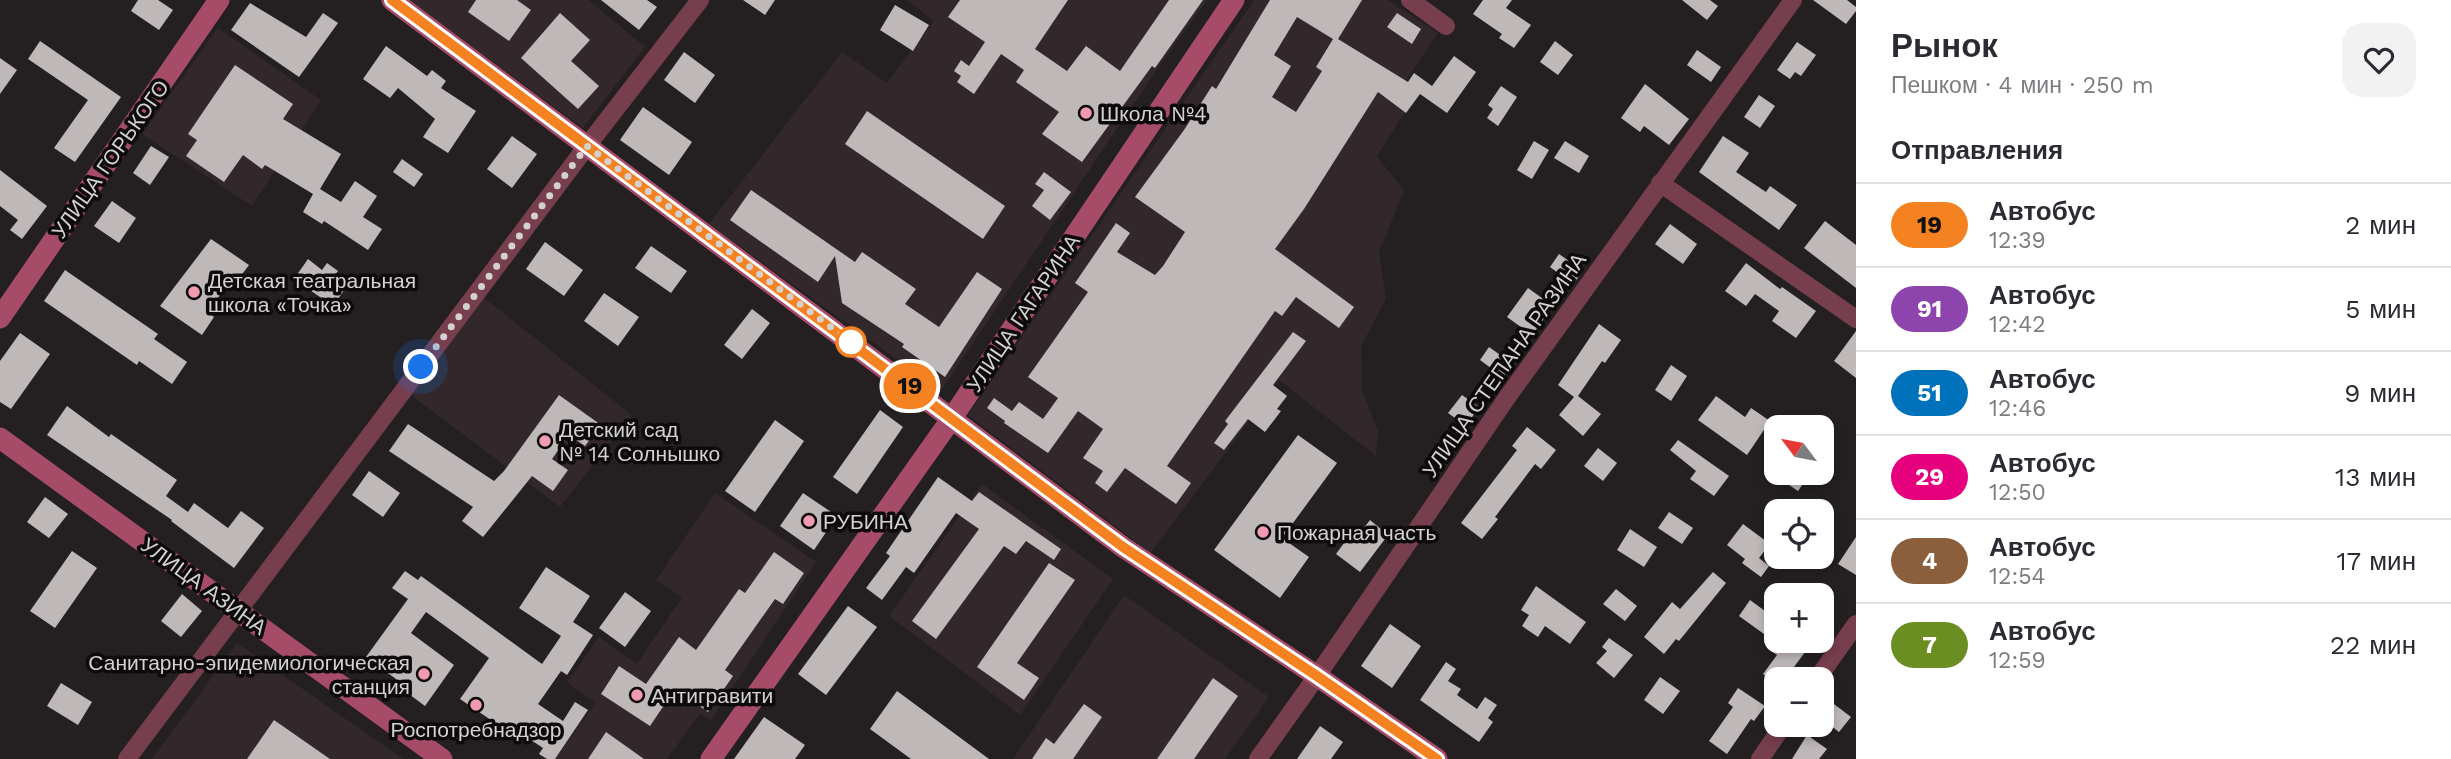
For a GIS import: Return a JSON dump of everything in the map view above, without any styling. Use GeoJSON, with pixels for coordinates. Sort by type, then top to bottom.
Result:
{"type":"FeatureCollection","features":[{"type":"Feature","properties":{"kind":"main road","name":"УЛИЦА ГОРЬКОГО"},"geometry":{"type":"LineString","coordinates":[[0,318],[219,0]]}},
{"type":"Feature","properties":{"kind":"main road"},"geometry":{"type":"LineString","coordinates":[[392,0],[1123,547],[1437,759]]}},
{"type":"Feature","properties":{"kind":"main road","name":"УЛИЦА ГАГАРИНА"},"geometry":{"type":"LineString","coordinates":[[711,759],[952,418],[1234,0]]}},
{"type":"Feature","properties":{"kind":"main road","name":"УЛИЦА АЗИНА"},"geometry":{"type":"LineString","coordinates":[[0,438],[442,759]]}},
{"type":"Feature","properties":{"kind":"street"},"geometry":{"type":"LineString","coordinates":[[128,759],[237,610],[700,0]]}},
{"type":"Feature","properties":{"kind":"street"},"geometry":{"type":"LineString","coordinates":[[1410,0],[1446,26]]}},
{"type":"Feature","properties":{"kind":"street","name":"УЛИЦА СТЕПАНА РАЗИНА"},"geometry":{"type":"LineString","coordinates":[[1258,759],[1506,399],[1793,0]]}},
{"type":"Feature","properties":{"kind":"street"},"geometry":{"type":"LineString","coordinates":[[1660,183],[1856,319]]}},
{"type":"Feature","properties":{"kind":"street"},"geometry":{"type":"LineString","coordinates":[[1826,667],[1856,624]]}},
{"type":"Feature","properties":{"kind":"street"},"geometry":{"type":"LineString","coordinates":[[1760,759],[1775,737]]}},
{"type":"Feature","properties":{"kind":"shaded area"},"geometry":{"type":"Polygon","coordinates":[[[409,0],[588,0],[645,47],[583,128],[409,0]]]}},
{"type":"Feature","properties":{"kind":"shaded area"},"geometry":{"type":"Polygon","coordinates":[[[907,0],[1207,0],[1155,72],[941,391],[709,224],[842,52],[887,83],[934,21],[907,0]]]}},
{"type":"Feature","properties":{"kind":"shaded area"},"geometry":{"type":"Polygon","coordinates":[[[1254,0],[1388,0],[1438,33],[1391,102],[1405,112],[1377,156],[1404,191],[1379,252],[1386,299],[1361,346],[1362,390],[1378,432],[1376,456],[1279,380],[1151,553],[968,415],[1254,0]]]}},
{"type":"Feature","properties":{"kind":"shaded area"},"geometry":{"type":"Polygon","coordinates":[[[218,28],[321,100],[252,206],[142,134],[218,28]]]}},
{"type":"Feature","properties":{"kind":"shaded area"},"geometry":{"type":"Polygon","coordinates":[[[483,297],[632,415],[560,507],[411,395],[483,297]]]}},
{"type":"Feature","properties":{"kind":"shaded area"},"geometry":{"type":"Polygon","coordinates":[[[982,484],[1113,579],[1020,715],[889,616],[982,484]]]}},
{"type":"Feature","properties":{"kind":"shaded area"},"geometry":{"type":"Polygon","coordinates":[[[715,493],[816,562],[711,720],[700,714],[667,759],[555,759],[596,703],[567,682],[599,637],[637,664],[682,597],[656,580],[715,493]]]}},
{"type":"Feature","properties":{"kind":"shaded area"},"geometry":{"type":"Polygon","coordinates":[[[1124,595],[1269,697],[1225,759],[1013,759],[1124,595]]]}},
{"type":"Feature","properties":{"kind":"shaded area"},"geometry":{"type":"Polygon","coordinates":[[[237,643],[403,759],[152,759],[237,643]]]}},
{"type":"Feature","properties":{"kind":"building"},"geometry":{"type":"Polygon","coordinates":[[[138,0],[158,0],[173,10],[159,30],[131,11],[138,0]]]}},
{"type":"Feature","properties":{"kind":"building"},"geometry":{"type":"Polygon","coordinates":[[[476,0],[517,0],[531,10],[509,41],[468,12],[476,0]]]}},
{"type":"Feature","properties":{"kind":"building"},"geometry":{"type":"Polygon","coordinates":[[[601,0],[647,0],[657,7],[639,30],[601,0]]]}},
{"type":"Feature","properties":{"kind":"building"},"geometry":{"type":"Polygon","coordinates":[[[743,0],[775,0],[765,15],[743,0]]]}},
{"type":"Feature","properties":{"kind":"building"},"geometry":{"type":"Polygon","coordinates":[[[960,0],[1068,0],[1035,49],[1067,71],[1086,46],[1120,71],[1169,0],[1203,0],[1155,68],[1152,66],[1082,162],[1042,134],[1059,112],[1016,82],[1024,70],[1001,54],[974,94],[957,82],[961,76],[954,71],[961,60],[969,66],[985,42],[948,17],[960,0]]]}},
{"type":"Feature","properties":{"kind":"building"},"geometry":{"type":"Polygon","coordinates":[[[1270,0],[1362,0],[1338,39],[1408,82],[1414,73],[1432,86],[1454,56],[1476,72],[1447,113],[1420,94],[1406,113],[1378,92],[1304,209],[1275,249],[1354,307],[1339,328],[1296,297],[1282,316],[1275,311],[1167,466],[1191,483],[1176,504],[1125,468],[1107,492],[1095,483],[1103,471],[1083,458],[1103,429],[1078,411],[1048,453],[987,408],[994,398],[1012,411],[1019,402],[1043,419],[1058,398],[1028,377],[1088,292],[1075,283],[1116,223],[1130,233],[1117,252],[1155,275],[1163,266],[1185,232],[1135,197],[1212,86],[1216,89],[1270,0]],[[1297,17],[1274,55],[1291,66],[1272,97],[1296,112],[1322,71],[1316,67],[1333,39],[1297,17]]]}},
{"type":"Feature","properties":{"kind":"building"},"geometry":{"type":"Polygon","coordinates":[[[1483,0],[1512,0],[1506,8],[1531,25],[1514,48],[1499,38],[1502,34],[1473,14],[1483,0]]]}},
{"type":"Feature","properties":{"kind":"building"},"geometry":{"type":"Polygon","coordinates":[[[1682,0],[1710,0],[1718,6],[1707,20],[1682,0]]]}},
{"type":"Feature","properties":{"kind":"building"},"geometry":{"type":"Polygon","coordinates":[[[1813,0],[1847,0],[1856,7],[1856,11],[1846,24],[1813,0]]]}},
{"type":"Feature","properties":{"kind":"building"},"geometry":{"type":"Polygon","coordinates":[[[250,3],[306,37],[323,13],[338,23],[299,77],[231,30],[250,3]]]}},
{"type":"Feature","properties":{"kind":"building"},"geometry":{"type":"Polygon","coordinates":[[[895,5],[929,25],[913,51],[880,30],[895,5]]]}},
{"type":"Feature","properties":{"kind":"building"},"geometry":{"type":"Polygon","coordinates":[[[560,13],[590,40],[571,61],[599,86],[578,109],[521,58],[560,13]]]}},
{"type":"Feature","properties":{"kind":"building"},"geometry":{"type":"Polygon","coordinates":[[[1397,13],[1421,29],[1412,44],[1387,27],[1397,13]]]}},
{"type":"Feature","properties":{"kind":"building"},"geometry":{"type":"Polygon","coordinates":[[[40,41],[121,97],[75,162],[54,148],[88,100],[28,59],[40,41]]]}},
{"type":"Feature","properties":{"kind":"building"},"geometry":{"type":"Polygon","coordinates":[[[1555,41],[1573,55],[1558,75],[1540,62],[1555,41]]]}},
{"type":"Feature","properties":{"kind":"building"},"geometry":{"type":"Polygon","coordinates":[[[1797,42],[1816,55],[1801,76],[1795,72],[1790,79],[1777,70],[1797,42]]]}},
{"type":"Feature","properties":{"kind":"building"},"geometry":{"type":"Polygon","coordinates":[[[386,46],[427,76],[432,70],[446,81],[441,88],[476,111],[448,153],[423,137],[435,119],[398,88],[390,98],[363,79],[386,46]]]}},
{"type":"Feature","properties":{"kind":"building"},"geometry":{"type":"Polygon","coordinates":[[[1697,50],[1721,67],[1711,82],[1687,65],[1697,50]]]}},
{"type":"Feature","properties":{"kind":"building"},"geometry":{"type":"Polygon","coordinates":[[[684,52],[715,75],[695,103],[664,80],[684,52]]]}},
{"type":"Feature","properties":{"kind":"building"},"geometry":{"type":"Polygon","coordinates":[[[0,58],[17,70],[0,94],[0,58]]]}},
{"type":"Feature","properties":{"kind":"building"},"geometry":{"type":"Polygon","coordinates":[[[235,65],[293,104],[283,119],[341,154],[320,189],[341,202],[355,181],[377,196],[363,217],[382,229],[368,250],[324,221],[322,224],[303,212],[313,194],[265,165],[262,169],[243,155],[224,182],[186,156],[197,140],[188,134],[235,65]]]}},
{"type":"Feature","properties":{"kind":"building"},"geometry":{"type":"Polygon","coordinates":[[[1645,84],[1689,119],[1669,145],[1644,126],[1640,132],[1621,118],[1645,84]]]}},
{"type":"Feature","properties":{"kind":"building"},"geometry":{"type":"Polygon","coordinates":[[[1501,86],[1517,97],[1498,126],[1487,118],[1493,109],[1488,105],[1501,86]]]}},
{"type":"Feature","properties":{"kind":"building"},"geometry":{"type":"Polygon","coordinates":[[[1759,95],[1775,106],[1760,128],[1744,117],[1759,95]]]}},
{"type":"Feature","properties":{"kind":"building"},"geometry":{"type":"Polygon","coordinates":[[[643,107],[692,142],[669,175],[620,140],[643,107]]]}},
{"type":"Feature","properties":{"kind":"building"},"geometry":{"type":"Polygon","coordinates":[[[867,111],[1005,206],[983,239],[845,144],[867,111]]]}},
{"type":"Feature","properties":{"kind":"building"},"geometry":{"type":"Polygon","coordinates":[[[512,136],[537,154],[512,188],[487,169],[512,136]]]}},
{"type":"Feature","properties":{"kind":"building"},"geometry":{"type":"Polygon","coordinates":[[[1723,136],[1749,153],[1736,172],[1766,192],[1770,186],[1797,205],[1779,230],[1699,172],[1723,136]]]}},
{"type":"Feature","properties":{"kind":"building"},"geometry":{"type":"Polygon","coordinates":[[[1534,141],[1549,150],[1532,179],[1517,170],[1534,141]]]}},
{"type":"Feature","properties":{"kind":"building"},"geometry":{"type":"Polygon","coordinates":[[[1565,141],[1589,156],[1579,173],[1554,158],[1565,141]]]}},
{"type":"Feature","properties":{"kind":"building"},"geometry":{"type":"Polygon","coordinates":[[[151,146],[169,157],[150,185],[133,173],[151,146]]]}},
{"type":"Feature","properties":{"kind":"building"},"geometry":{"type":"Polygon","coordinates":[[[402,159],[423,174],[414,187],[393,172],[402,159]]]}},
{"type":"Feature","properties":{"kind":"building"},"geometry":{"type":"Polygon","coordinates":[[[0,170],[47,206],[22,239],[10,230],[18,220],[0,206],[0,170]]]}},
{"type":"Feature","properties":{"kind":"building"},"geometry":{"type":"Polygon","coordinates":[[[1044,172],[1071,192],[1050,220],[1032,206],[1044,190],[1035,184],[1044,172]]]}},
{"type":"Feature","properties":{"kind":"building"},"geometry":{"type":"Polygon","coordinates":[[[751,190],[855,262],[862,252],[916,289],[905,304],[939,327],[977,272],[1002,289],[945,377],[902,347],[904,344],[842,303],[835,256],[818,282],[730,220],[751,190]]]}},
{"type":"Feature","properties":{"kind":"building"},"geometry":{"type":"Polygon","coordinates":[[[112,201],[136,218],[119,243],[94,226],[112,201]]]}},
{"type":"Feature","properties":{"kind":"building"},"geometry":{"type":"Polygon","coordinates":[[[1825,221],[1856,245],[1856,288],[1804,248],[1825,221]]]}},
{"type":"Feature","properties":{"kind":"building"},"geometry":{"type":"Polygon","coordinates":[[[1670,224],[1697,244],[1683,264],[1655,244],[1670,224]]]}},
{"type":"Feature","properties":{"kind":"building"},"geometry":{"type":"Polygon","coordinates":[[[211,239],[249,265],[237,281],[232,278],[208,312],[214,317],[202,335],[160,306],[211,239]]]}},
{"type":"Feature","properties":{"kind":"building"},"geometry":{"type":"Polygon","coordinates":[[[545,242],[583,270],[564,296],[526,269],[545,242]]]}},
{"type":"Feature","properties":{"kind":"building"},"geometry":{"type":"Polygon","coordinates":[[[651,246],[687,271],[671,293],[635,268],[651,246]]]}},
{"type":"Feature","properties":{"kind":"building"},"geometry":{"type":"Polygon","coordinates":[[[1559,254],[1583,271],[1573,284],[1550,267],[1559,254]]]}},
{"type":"Feature","properties":{"kind":"building"},"geometry":{"type":"Polygon","coordinates":[[[308,259],[322,270],[327,263],[338,271],[334,276],[347,286],[333,306],[294,279],[308,259]]]}},
{"type":"Feature","properties":{"kind":"building"},"geometry":{"type":"Polygon","coordinates":[[[1746,263],[1780,289],[1782,287],[1816,311],[1796,338],[1772,321],[1779,311],[1755,294],[1746,306],[1725,291],[1746,263]]]}},
{"type":"Feature","properties":{"kind":"building"},"geometry":{"type":"Polygon","coordinates":[[[65,270],[158,334],[154,339],[187,362],[172,384],[139,361],[137,365],[44,301],[65,270]]]}},
{"type":"Feature","properties":{"kind":"building"},"geometry":{"type":"Polygon","coordinates":[[[1528,288],[1553,306],[1532,335],[1507,317],[1528,288]]]}},
{"type":"Feature","properties":{"kind":"building"},"geometry":{"type":"Polygon","coordinates":[[[604,293],[639,317],[618,346],[584,321],[604,293]]]}},
{"type":"Feature","properties":{"kind":"building"},"geometry":{"type":"Polygon","coordinates":[[[752,309],[770,323],[742,359],[724,345],[752,309]]]}},
{"type":"Feature","properties":{"kind":"building"},"geometry":{"type":"Polygon","coordinates":[[[1599,324],[1621,340],[1605,363],[1602,361],[1578,396],[1601,414],[1583,436],[1559,415],[1574,397],[1558,385],[1599,324]]]}},
{"type":"Feature","properties":{"kind":"building"},"geometry":{"type":"Polygon","coordinates":[[[1856,331],[1856,378],[1834,361],[1856,331]]]}},
{"type":"Feature","properties":{"kind":"building"},"geometry":{"type":"Polygon","coordinates":[[[1293,332],[1306,341],[1273,385],[1287,396],[1277,409],[1281,411],[1265,432],[1248,419],[1224,450],[1214,443],[1228,424],[1225,421],[1293,332]]]}},
{"type":"Feature","properties":{"kind":"building"},"geometry":{"type":"Polygon","coordinates":[[[20,333],[50,354],[11,409],[0,402],[0,361],[20,333]]]}},
{"type":"Feature","properties":{"kind":"building"},"geometry":{"type":"Polygon","coordinates":[[[1489,347],[1513,364],[1503,377],[1480,360],[1489,347]]]}},
{"type":"Feature","properties":{"kind":"building"},"geometry":{"type":"Polygon","coordinates":[[[1671,365],[1687,376],[1671,401],[1655,390],[1671,365]]]}},
{"type":"Feature","properties":{"kind":"building"},"geometry":{"type":"Polygon","coordinates":[[[559,395],[601,425],[585,446],[569,435],[552,459],[568,470],[553,491],[532,476],[483,537],[462,521],[473,507],[389,451],[408,424],[494,481],[559,395]]]}},
{"type":"Feature","properties":{"kind":"building"},"geometry":{"type":"Polygon","coordinates":[[[1462,395],[1479,407],[1466,426],[1448,413],[1462,395]]]}},
{"type":"Feature","properties":{"kind":"building"},"geometry":{"type":"Polygon","coordinates":[[[1716,396],[1745,417],[1751,408],[1764,417],[1764,430],[1747,455],[1698,420],[1716,396]]]}},
{"type":"Feature","properties":{"kind":"building"},"geometry":{"type":"Polygon","coordinates":[[[67,406],[109,437],[111,434],[177,480],[166,496],[188,512],[194,503],[228,528],[241,511],[264,528],[234,568],[172,520],[47,435],[67,406]]]}},
{"type":"Feature","properties":{"kind":"building"},"geometry":{"type":"Polygon","coordinates":[[[880,410],[903,427],[857,494],[833,477],[880,410]]]}},
{"type":"Feature","properties":{"kind":"building"},"geometry":{"type":"Polygon","coordinates":[[[775,420],[804,441],[755,512],[725,491],[775,420]]]}},
{"type":"Feature","properties":{"kind":"building"},"geometry":{"type":"Polygon","coordinates":[[[1527,427],[1556,450],[1541,469],[1535,464],[1482,539],[1461,523],[1517,450],[1512,446],[1527,427]]]}},
{"type":"Feature","properties":{"kind":"building"},"geometry":{"type":"Polygon","coordinates":[[[1298,435],[1337,463],[1282,538],[1309,557],[1280,598],[1214,550],[1298,435]]]}},
{"type":"Feature","properties":{"kind":"building"},"geometry":{"type":"Polygon","coordinates":[[[1678,440],[1729,476],[1714,496],[1690,479],[1696,471],[1670,450],[1678,440]]]}},
{"type":"Feature","properties":{"kind":"building"},"geometry":{"type":"Polygon","coordinates":[[[1598,448],[1617,463],[1603,481],[1584,466],[1598,448]]]}},
{"type":"Feature","properties":{"kind":"building"},"geometry":{"type":"Polygon","coordinates":[[[369,471],[400,493],[383,517],[352,495],[369,471]]]}},
{"type":"Feature","properties":{"kind":"building"},"geometry":{"type":"Polygon","coordinates":[[[938,477],[972,501],[979,492],[1061,549],[1054,560],[1026,541],[1016,554],[1004,546],[936,639],[912,621],[979,529],[956,513],[914,573],[906,567],[882,600],[866,588],[890,556],[886,553],[938,477]]]}},
{"type":"Feature","properties":{"kind":"building"},"geometry":{"type":"Polygon","coordinates":[[[1789,485],[1802,485],[1798,491],[1789,485]]]}},
{"type":"Feature","properties":{"kind":"building","name":"РУБИНА"},"geometry":{"type":"Polygon","coordinates":[[[803,493],[837,516],[814,550],[780,526],[803,493]]]}},
{"type":"Feature","properties":{"kind":"building"},"geometry":{"type":"Polygon","coordinates":[[[45,497],[68,514],[49,538],[27,522],[45,497]]]}},
{"type":"Feature","properties":{"kind":"building"},"geometry":{"type":"Polygon","coordinates":[[[1669,512],[1693,528],[1682,544],[1658,528],[1669,512]]]}},
{"type":"Feature","properties":{"kind":"building"},"geometry":{"type":"Polygon","coordinates":[[[1370,520],[1388,535],[1360,572],[1336,554],[1352,532],[1357,537],[1370,520]]]}},
{"type":"Feature","properties":{"kind":"building"},"geometry":{"type":"Polygon","coordinates":[[[1743,524],[1764,540],[1764,552],[1759,558],[1764,562],[1764,569],[1767,569],[1761,577],[1742,563],[1745,559],[1727,545],[1743,524]]]}},
{"type":"Feature","properties":{"kind":"building"},"geometry":{"type":"Polygon","coordinates":[[[1630,529],[1657,547],[1644,567],[1617,550],[1630,529]]]}},
{"type":"Feature","properties":{"kind":"building"},"geometry":{"type":"Polygon","coordinates":[[[1856,537],[1856,575],[1838,564],[1856,537]]]}},
{"type":"Feature","properties":{"kind":"building"},"geometry":{"type":"Polygon","coordinates":[[[72,551],[97,568],[55,628],[30,611],[72,551]]]}},
{"type":"Feature","properties":{"kind":"building"},"geometry":{"type":"Polygon","coordinates":[[[774,552],[804,573],[783,604],[775,599],[725,670],[733,676],[708,712],[675,689],[650,726],[601,694],[619,666],[646,684],[679,637],[696,650],[739,589],[745,593],[774,552]]]}},
{"type":"Feature","properties":{"kind":"building"},"geometry":{"type":"Polygon","coordinates":[[[1049,563],[1075,580],[1017,663],[1039,678],[1024,700],[977,667],[1049,563]]]}},
{"type":"Feature","properties":{"kind":"building"},"geometry":{"type":"Polygon","coordinates":[[[546,567],[590,596],[573,622],[593,635],[567,675],[561,671],[538,704],[563,721],[575,702],[588,710],[555,759],[547,759],[539,754],[543,748],[519,732],[516,737],[460,699],[489,658],[426,612],[411,633],[454,665],[425,706],[394,683],[396,679],[366,657],[408,599],[392,588],[405,571],[418,580],[421,576],[542,664],[561,636],[519,608],[546,567]]]}},
{"type":"Feature","properties":{"kind":"building"},"geometry":{"type":"Polygon","coordinates":[[[1713,572],[1726,583],[1679,641],[1676,639],[1664,654],[1644,637],[1672,602],[1680,609],[1713,572]]]}},
{"type":"Feature","properties":{"kind":"building"},"geometry":{"type":"Polygon","coordinates":[[[1536,586],[1586,622],[1570,644],[1545,626],[1538,637],[1522,626],[1529,615],[1521,610],[1536,586]]]}},
{"type":"Feature","properties":{"kind":"building"},"geometry":{"type":"Polygon","coordinates":[[[1616,589],[1637,606],[1625,621],[1603,604],[1616,589]]]}},
{"type":"Feature","properties":{"kind":"building"},"geometry":{"type":"Polygon","coordinates":[[[625,592],[651,611],[625,647],[599,628],[625,592]]]}},
{"type":"Feature","properties":{"kind":"building"},"geometry":{"type":"Polygon","coordinates":[[[182,594],[202,611],[181,637],[161,621],[182,594]]]}},
{"type":"Feature","properties":{"kind":"building"},"geometry":{"type":"Polygon","coordinates":[[[1750,600],[1764,610],[1764,634],[1739,616],[1750,600]]]}},
{"type":"Feature","properties":{"kind":"building"},"geometry":{"type":"Polygon","coordinates":[[[848,606],[877,627],[826,695],[798,674],[848,606]]]}},
{"type":"Feature","properties":{"kind":"building"},"geometry":{"type":"Polygon","coordinates":[[[1390,624],[1421,646],[1392,688],[1361,666],[1390,624]]]}},
{"type":"Feature","properties":{"kind":"building"},"geometry":{"type":"Polygon","coordinates":[[[1609,638],[1633,655],[1614,678],[1596,663],[1607,651],[1602,647],[1609,638]]]}},
{"type":"Feature","properties":{"kind":"building"},"geometry":{"type":"Polygon","coordinates":[[[1774,653],[1804,653],[1794,667],[1768,667],[1777,655],[1774,653]]]}},
{"type":"Feature","properties":{"kind":"building"},"geometry":{"type":"Polygon","coordinates":[[[1446,662],[1456,669],[1448,681],[1461,689],[1457,695],[1477,709],[1485,697],[1497,705],[1488,718],[1493,722],[1479,742],[1420,700],[1446,662]]]}},
{"type":"Feature","properties":{"kind":"building"},"geometry":{"type":"Polygon","coordinates":[[[1660,677],[1680,691],[1663,714],[1644,700],[1660,677]]]}},
{"type":"Feature","properties":{"kind":"building"},"geometry":{"type":"Polygon","coordinates":[[[1213,678],[1238,696],[1194,759],[1157,759],[1213,678]]]}},
{"type":"Feature","properties":{"kind":"building"},"geometry":{"type":"Polygon","coordinates":[[[61,683],[92,702],[78,725],[47,706],[61,683]]]}},
{"type":"Feature","properties":{"kind":"building"},"geometry":{"type":"Polygon","coordinates":[[[1738,688],[1764,707],[1754,721],[1751,719],[1727,754],[1709,741],[1733,707],[1728,703],[1738,688]]]}},
{"type":"Feature","properties":{"kind":"building"},"geometry":{"type":"Polygon","coordinates":[[[897,691],[989,759],[911,759],[870,729],[897,691]]]}},
{"type":"Feature","properties":{"kind":"building"},"geometry":{"type":"Polygon","coordinates":[[[1084,704],[1102,717],[1073,759],[1032,759],[1046,738],[1054,744],[1084,704]]]}},
{"type":"Feature","properties":{"kind":"building"},"geometry":{"type":"Polygon","coordinates":[[[1834,704],[1851,717],[1839,732],[1834,728],[1834,704]]]}},
{"type":"Feature","properties":{"kind":"building"},"geometry":{"type":"Polygon","coordinates":[[[764,717],[805,745],[795,759],[734,759],[764,717]]]}},
{"type":"Feature","properties":{"kind":"building"},"geometry":{"type":"Polygon","coordinates":[[[274,720],[330,759],[247,759],[274,720]]]}},
{"type":"Feature","properties":{"kind":"building"},"geometry":{"type":"Polygon","coordinates":[[[1320,726],[1343,742],[1331,759],[1297,759],[1320,726]]]}},
{"type":"Feature","properties":{"kind":"building"},"geometry":{"type":"Polygon","coordinates":[[[606,732],[644,759],[588,759],[606,732]]]}},
{"type":"Feature","properties":{"kind":"building"},"geometry":{"type":"Polygon","coordinates":[[[1806,737],[1827,749],[1819,759],[1792,759],[1806,737]]]}},
{"type":"Feature","properties":{"kind":"bus line","name":"19"},"geometry":{"type":"LineString","coordinates":[[392,0],[1123,547],[1437,759]]}},
{"type":"Feature","properties":{"kind":"place","name":"Школа №4"},"geometry":{"type":"Point","coordinates":[1086,113]}},
{"type":"Feature","properties":{"kind":"place","name":"Детская театральная школа «Точка»"},"geometry":{"type":"Point","coordinates":[194,292]}},
{"type":"Feature","properties":{"kind":"place","name":"Детский сад № 14 Солнышко"},"geometry":{"type":"Point","coordinates":[545,441]}},
{"type":"Feature","properties":{"kind":"place","name":"РУБИНА"},"geometry":{"type":"Point","coordinates":[809,521]}},
{"type":"Feature","properties":{"kind":"place","name":"Пожарная часть"},"geometry":{"type":"Point","coordinates":[1263,532]}},
{"type":"Feature","properties":{"kind":"place","name":"Санитарно-эпидемиологическая станция"},"geometry":{"type":"Point","coordinates":[424,674]}},
{"type":"Feature","properties":{"kind":"place","name":"Антигравити"},"geometry":{"type":"Point","coordinates":[637,695]}},
{"type":"Feature","properties":{"kind":"place","name":"Роспотребнадзор"},"geometry":{"type":"Point","coordinates":[476,705]}},
{"type":"Feature","properties":{"kind":"route"},"geometry":{"type":"LineString","coordinates":[[421,367],[587,146],[851,342]]}}]}
